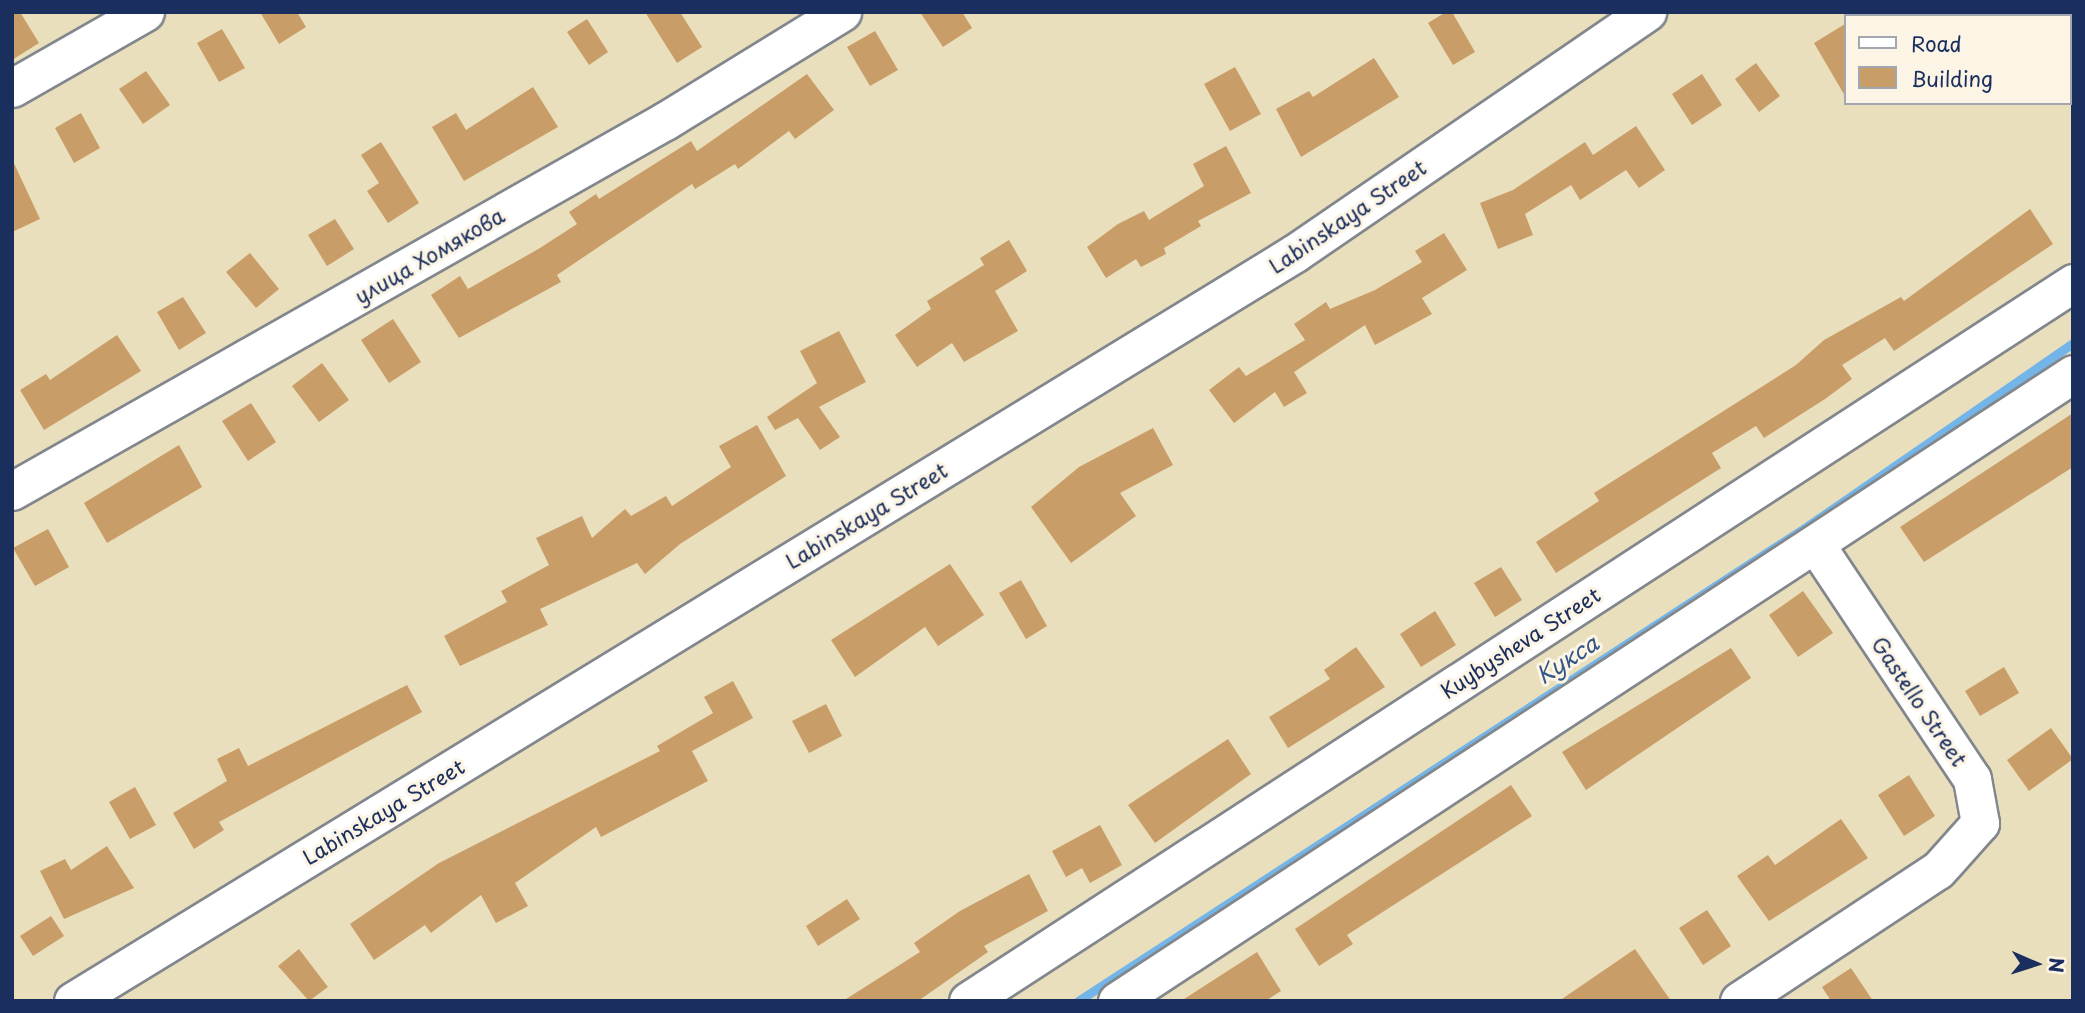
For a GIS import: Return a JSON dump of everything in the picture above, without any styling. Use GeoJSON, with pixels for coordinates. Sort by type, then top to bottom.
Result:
{"type":"FeatureCollection","features":[{"type":"Feature","properties":{"kind":"street"},"geometry":{"type":"LineString","coordinates":[[12,88],[145,12]]}},
{"type":"Feature","properties":{"kind":"street","name":"улица Хомякова"},"geometry":{"type":"LineString","coordinates":[[12,491],[665,121],[842,12]]}},
{"type":"Feature","properties":{"kind":"street","name":"Labinskaya Street"},"geometry":{"type":"LineString","coordinates":[[73,1001],[1295,253],[1647,12]]}},
{"type":"Feature","properties":{"kind":"street","name":"Kuybysheva Street"},"geometry":{"type":"LineString","coordinates":[[968,1001],[2073,283]]}},
{"type":"Feature","properties":{"kind":"street"},"geometry":{"type":"LineString","coordinates":[[1117,1001],[2073,374]]}},
{"type":"Feature","properties":{"kind":"street","name":"Gastello Street"},"geometry":{"type":"LineString","coordinates":[[1739,1001],[1938,870],[1980,823],[1972,779],[1816,545]]}},
{"type":"Feature","properties":{"kind":"building"},"geometry":{"type":"Polygon","coordinates":[[[12,12],[20,12],[39,43],[12,60],[12,12]]]}},
{"type":"Feature","properties":{"kind":"building"},"geometry":{"type":"Polygon","coordinates":[[[260,12],[297,12],[306,27],[279,44],[260,12]]]}},
{"type":"Feature","properties":{"kind":"building"},"geometry":{"type":"Polygon","coordinates":[[[645,12],[680,12],[702,47],[677,63],[645,12]]]}},
{"type":"Feature","properties":{"kind":"building"},"geometry":{"type":"Polygon","coordinates":[[[920,12],[962,12],[972,28],[943,47],[920,12]]]}},
{"type":"Feature","properties":{"kind":"building"},"geometry":{"type":"Polygon","coordinates":[[[1446,12],[1452,12],[1475,52],[1453,65],[1428,23],[1446,12]]]}},
{"type":"Feature","properties":{"kind":"building"},"geometry":{"type":"Polygon","coordinates":[[[587,19],[608,52],[589,65],[567,32],[587,19]]]}},
{"type":"Feature","properties":{"kind":"building"},"geometry":{"type":"Polygon","coordinates":[[[1843,25],[1843,93],[1814,43],[1843,25]]]}},
{"type":"Feature","properties":{"kind":"building"},"geometry":{"type":"Polygon","coordinates":[[[222,29],[245,68],[219,82],[197,43],[222,29]]]}},
{"type":"Feature","properties":{"kind":"building"},"geometry":{"type":"Polygon","coordinates":[[[875,31],[898,70],[870,86],[847,47],[875,31]]]}},
{"type":"Feature","properties":{"kind":"building"},"geometry":{"type":"Polygon","coordinates":[[[1374,58],[1399,97],[1301,157],[1276,109],[1309,91],[1313,97],[1374,58]]]}},
{"type":"Feature","properties":{"kind":"building"},"geometry":{"type":"Polygon","coordinates":[[[1756,63],[1780,96],[1759,112],[1735,79],[1756,63]]]}},
{"type":"Feature","properties":{"kind":"building"},"geometry":{"type":"Polygon","coordinates":[[[1235,67],[1261,114],[1230,131],[1204,84],[1235,67]]]}},
{"type":"Feature","properties":{"kind":"building"},"geometry":{"type":"Polygon","coordinates":[[[146,71],[170,105],[143,124],[119,89],[146,71]]]}},
{"type":"Feature","properties":{"kind":"building"},"geometry":{"type":"Polygon","coordinates":[[[807,74],[834,110],[795,139],[789,131],[738,169],[735,164],[695,189],[692,184],[557,275],[561,282],[459,338],[431,295],[460,276],[468,289],[540,248],[577,224],[569,212],[596,194],[599,199],[691,141],[697,151],[807,74]]]}},
{"type":"Feature","properties":{"kind":"building"},"geometry":{"type":"Polygon","coordinates":[[[1702,74],[1722,105],[1692,125],[1672,94],[1702,74]]]}},
{"type":"Feature","properties":{"kind":"building"},"geometry":{"type":"Polygon","coordinates":[[[533,87],[558,127],[464,181],[432,127],[456,113],[466,130],[533,87]]]}},
{"type":"Feature","properties":{"kind":"building"},"geometry":{"type":"Polygon","coordinates":[[[81,113],[100,148],[74,163],[55,128],[81,113]]]}},
{"type":"Feature","properties":{"kind":"building"},"geometry":{"type":"Polygon","coordinates":[[[1636,126],[1665,170],[1639,188],[1626,170],[1580,200],[1571,185],[1525,214],[1533,235],[1498,249],[1480,203],[1513,190],[1585,142],[1593,155],[1636,126]]]}},
{"type":"Feature","properties":{"kind":"building"},"geometry":{"type":"Polygon","coordinates":[[[381,142],[419,203],[388,223],[367,191],[379,183],[361,155],[381,142]]]}},
{"type":"Feature","properties":{"kind":"building"},"geometry":{"type":"Polygon","coordinates":[[[1226,146],[1251,193],[1198,221],[1201,226],[1164,248],[1166,254],[1141,267],[1136,259],[1106,278],[1087,247],[1118,224],[1144,211],[1149,220],[1204,186],[1193,164],[1226,146]]]}},
{"type":"Feature","properties":{"kind":"building"},"geometry":{"type":"Polygon","coordinates":[[[12,159],[40,219],[12,232],[12,159]]]}},
{"type":"Feature","properties":{"kind":"building"},"geometry":{"type":"Polygon","coordinates":[[[2030,209],[2053,244],[1894,351],[1885,338],[1842,365],[1852,379],[1825,399],[1764,438],[1756,426],[1712,453],[1721,468],[1556,573],[1536,542],[1599,501],[1594,493],[1796,365],[1824,340],[1901,297],[1904,301],[2030,209]]]}},
{"type":"Feature","properties":{"kind":"building"},"geometry":{"type":"Polygon","coordinates":[[[335,219],[354,249],[327,266],[308,235],[335,219]]]}},
{"type":"Feature","properties":{"kind":"building"},"geometry":{"type":"Polygon","coordinates":[[[1444,233],[1467,270],[1422,298],[1432,314],[1375,345],[1365,325],[1294,372],[1307,393],[1284,407],[1275,392],[1234,423],[1209,390],[1239,367],[1246,376],[1305,340],[1294,324],[1326,302],[1330,309],[1375,290],[1422,262],[1415,251],[1444,233]]]}},
{"type":"Feature","properties":{"kind":"building"},"geometry":{"type":"Polygon","coordinates":[[[1009,240],[1027,271],[995,291],[1018,331],[964,362],[952,343],[917,367],[895,335],[931,309],[927,301],[984,265],[980,258],[1009,240]]]}},
{"type":"Feature","properties":{"kind":"building"},"geometry":{"type":"Polygon","coordinates":[[[250,253],[279,289],[256,308],[226,272],[250,253]]]}},
{"type":"Feature","properties":{"kind":"building"},"geometry":{"type":"Polygon","coordinates":[[[183,297],[206,333],[179,350],[157,312],[183,297]]]}},
{"type":"Feature","properties":{"kind":"building"},"geometry":{"type":"Polygon","coordinates":[[[393,319],[421,362],[389,383],[361,340],[393,319]]]}},
{"type":"Feature","properties":{"kind":"building"},"geometry":{"type":"Polygon","coordinates":[[[839,331],[866,382],[819,407],[840,437],[820,450],[798,418],[775,430],[767,417],[817,383],[800,351],[839,331]]]}},
{"type":"Feature","properties":{"kind":"building"},"geometry":{"type":"Polygon","coordinates":[[[117,335],[141,371],[44,430],[20,390],[46,374],[50,380],[117,335]]]}},
{"type":"Feature","properties":{"kind":"building"},"geometry":{"type":"Polygon","coordinates":[[[322,363],[349,400],[319,422],[292,386],[322,363]]]}},
{"type":"Feature","properties":{"kind":"building"},"geometry":{"type":"Polygon","coordinates":[[[251,403],[276,442],[248,461],[222,421],[251,403]]]}},
{"type":"Feature","properties":{"kind":"building"},"geometry":{"type":"Polygon","coordinates":[[[2073,413],[2073,467],[1924,562],[1900,527],[2073,413]]]}},
{"type":"Feature","properties":{"kind":"building"},"geometry":{"type":"Polygon","coordinates":[[[757,425],[786,476],[680,544],[645,574],[637,563],[540,609],[548,625],[460,666],[444,636],[507,602],[501,591],[549,565],[536,538],[582,516],[592,538],[625,509],[631,516],[666,496],[672,506],[731,467],[719,446],[757,425]]]}},
{"type":"Feature","properties":{"kind":"building"},"geometry":{"type":"Polygon","coordinates":[[[1153,428],[1173,465],[1120,493],[1136,516],[1071,563],[1031,507],[1079,467],[1153,428]]]}},
{"type":"Feature","properties":{"kind":"building"},"geometry":{"type":"Polygon","coordinates":[[[179,445],[202,487],[107,543],[84,503],[179,445]]]}},
{"type":"Feature","properties":{"kind":"building"},"geometry":{"type":"Polygon","coordinates":[[[48,529],[69,567],[35,586],[13,548],[48,529]]]}},
{"type":"Feature","properties":{"kind":"building"},"geometry":{"type":"Polygon","coordinates":[[[950,564],[984,615],[938,646],[925,627],[855,677],[831,640],[950,564]]]}},
{"type":"Feature","properties":{"kind":"building"},"geometry":{"type":"Polygon","coordinates":[[[1501,567],[1522,600],[1495,617],[1474,583],[1501,567]]]}},
{"type":"Feature","properties":{"kind":"building"},"geometry":{"type":"Polygon","coordinates":[[[1021,580],[1047,626],[1026,639],[999,593],[1021,580]]]}},
{"type":"Feature","properties":{"kind":"building"},"geometry":{"type":"Polygon","coordinates":[[[1803,591],[1833,633],[1798,657],[1769,615],[1803,591]]]}},
{"type":"Feature","properties":{"kind":"building"},"geometry":{"type":"Polygon","coordinates":[[[1435,611],[1456,645],[1421,667],[1400,634],[1435,611]]]}},
{"type":"Feature","properties":{"kind":"building"},"geometry":{"type":"Polygon","coordinates":[[[1356,647],[1385,687],[1288,748],[1269,717],[1330,679],[1324,670],[1356,647]]]}},
{"type":"Feature","properties":{"kind":"building"},"geometry":{"type":"Polygon","coordinates":[[[1731,648],[1751,678],[1586,790],[1562,752],[1731,648]]]}},
{"type":"Feature","properties":{"kind":"building"},"geometry":{"type":"Polygon","coordinates":[[[2004,667],[2019,693],[1980,716],[1965,691],[2004,667]]]}},
{"type":"Feature","properties":{"kind":"building"},"geometry":{"type":"Polygon","coordinates":[[[733,681],[753,718],[692,751],[708,781],[601,837],[596,827],[515,883],[528,906],[496,923],[481,895],[431,933],[425,925],[374,960],[350,924],[439,863],[660,751],[657,746],[713,713],[704,697],[733,681]]]}},
{"type":"Feature","properties":{"kind":"building"},"geometry":{"type":"Polygon","coordinates":[[[407,685],[422,712],[219,822],[224,830],[194,849],[173,813],[227,781],[217,759],[239,748],[248,766],[407,685]]]}},
{"type":"Feature","properties":{"kind":"building"},"geometry":{"type":"Polygon","coordinates":[[[826,704],[842,736],[809,753],[792,721],[826,704]]]}},
{"type":"Feature","properties":{"kind":"building"},"geometry":{"type":"Polygon","coordinates":[[[2051,728],[2073,759],[2029,791],[2007,760],[2051,728]]]}},
{"type":"Feature","properties":{"kind":"building"},"geometry":{"type":"Polygon","coordinates":[[[1228,739],[1251,774],[1155,843],[1128,805],[1228,739]]]}},
{"type":"Feature","properties":{"kind":"building"},"geometry":{"type":"Polygon","coordinates":[[[1909,775],[1935,816],[1904,836],[1878,795],[1909,775]]]}},
{"type":"Feature","properties":{"kind":"building"},"geometry":{"type":"Polygon","coordinates":[[[1511,785],[1532,816],[1347,935],[1353,944],[1319,966],[1295,929],[1511,785]]]}},
{"type":"Feature","properties":{"kind":"building"},"geometry":{"type":"Polygon","coordinates":[[[135,787],[156,825],[130,839],[109,802],[135,787]]]}},
{"type":"Feature","properties":{"kind":"building"},"geometry":{"type":"Polygon","coordinates":[[[1841,819],[1868,858],[1769,921],[1737,876],[1768,855],[1775,865],[1841,819]]]}},
{"type":"Feature","properties":{"kind":"building"},"geometry":{"type":"Polygon","coordinates":[[[1100,825],[1122,865],[1090,883],[1082,868],[1066,877],[1052,851],[1100,825]]]}},
{"type":"Feature","properties":{"kind":"building"},"geometry":{"type":"Polygon","coordinates":[[[107,846],[134,888],[64,919],[40,871],[65,859],[71,870],[107,846]]]}},
{"type":"Feature","properties":{"kind":"building"},"geometry":{"type":"Polygon","coordinates":[[[1029,874],[1048,911],[984,946],[988,952],[918,1001],[843,1001],[920,952],[914,943],[960,911],[1029,874]]]}},
{"type":"Feature","properties":{"kind":"building"},"geometry":{"type":"Polygon","coordinates":[[[847,899],[860,919],[818,946],[806,926],[847,899]]]}},
{"type":"Feature","properties":{"kind":"building"},"geometry":{"type":"Polygon","coordinates":[[[1707,910],[1731,946],[1703,965],[1679,928],[1707,910]]]}},
{"type":"Feature","properties":{"kind":"building"},"geometry":{"type":"Polygon","coordinates":[[[51,916],[64,936],[33,956],[20,936],[51,916]]]}},
{"type":"Feature","properties":{"kind":"building"},"geometry":{"type":"Polygon","coordinates":[[[299,949],[328,987],[309,1001],[278,966],[299,949]]]}},
{"type":"Feature","properties":{"kind":"building"},"geometry":{"type":"Polygon","coordinates":[[[1635,949],[1671,1001],[1559,1001],[1635,949]]]}},
{"type":"Feature","properties":{"kind":"building"},"geometry":{"type":"Polygon","coordinates":[[[1257,952],[1281,991],[1265,1001],[1181,1001],[1257,952]]]}},
{"type":"Feature","properties":{"kind":"building"},"geometry":{"type":"Polygon","coordinates":[[[1851,968],[1873,1001],[1831,1001],[1822,987],[1851,968]]]}},
{"type":"Feature","properties":{"kind":"waterway","name":"Кукса"},"geometry":{"type":"LineString","coordinates":[[1078,1001],[1809,525],[2073,343]]}}]}
